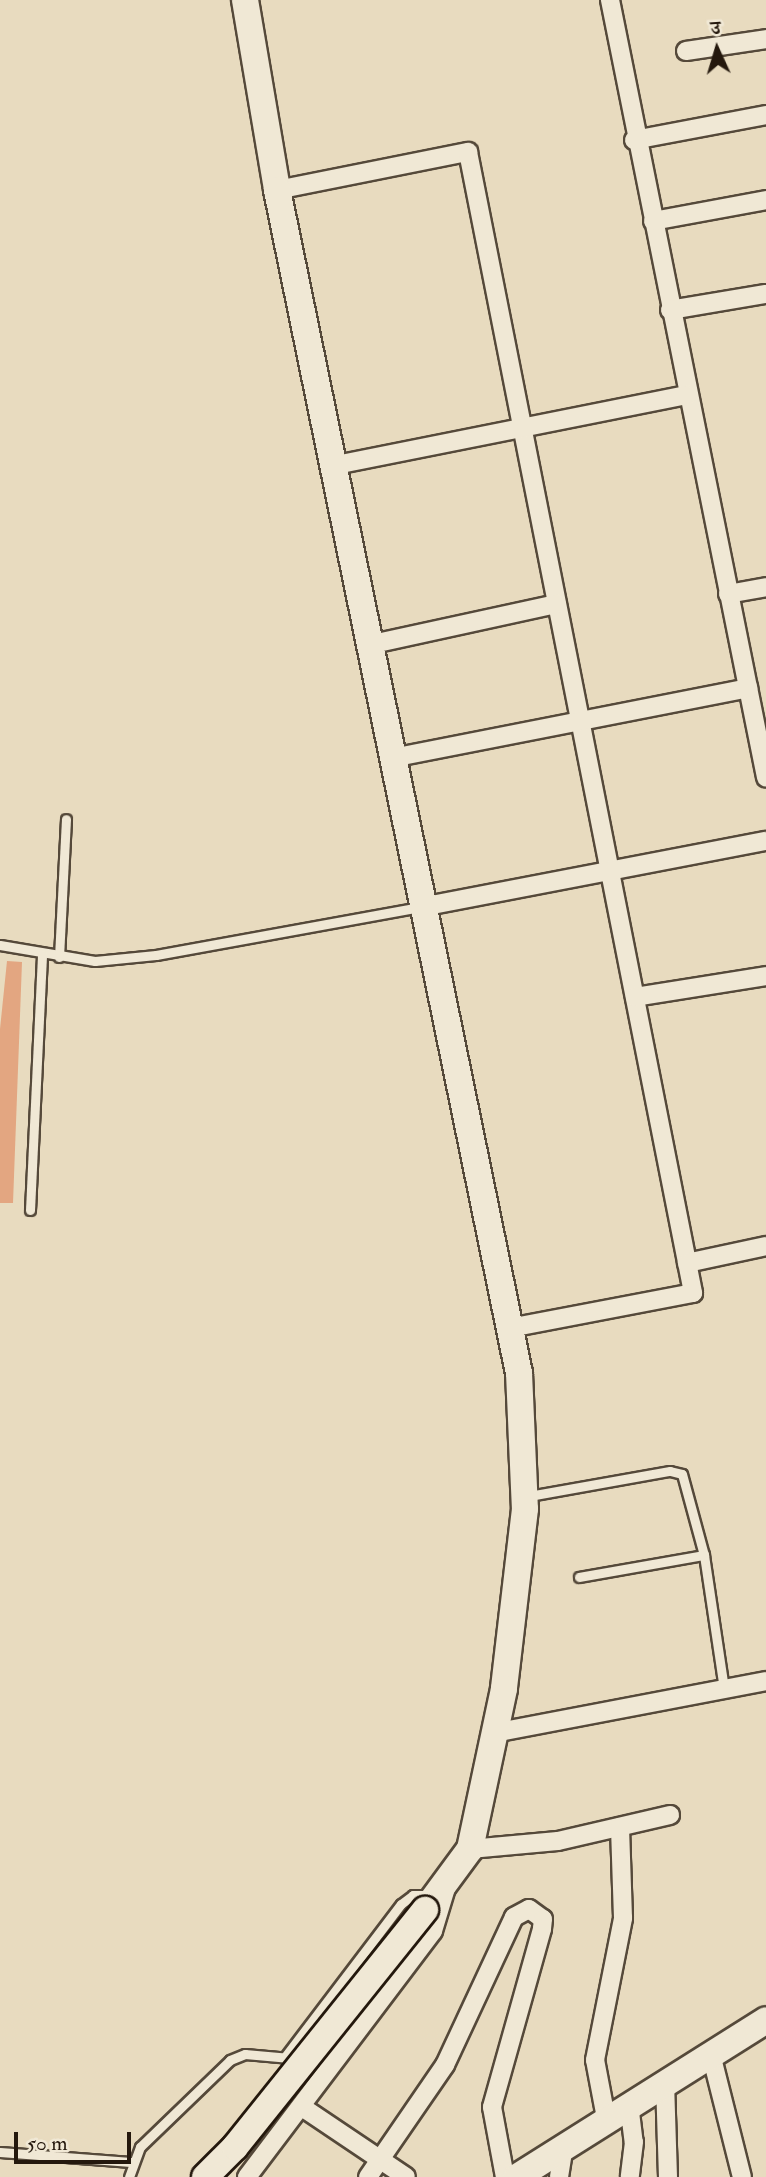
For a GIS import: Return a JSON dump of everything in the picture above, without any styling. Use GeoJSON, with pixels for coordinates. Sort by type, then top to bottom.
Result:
{"type":"FeatureCollection","features":[{"type":"Feature","properties":{"kind":"street"},"geometry":{"type":"LineString","coordinates":[[205,2177],[242,2139],[470,1849],[504,1689],[524,1497],[519,1373],[397,757],[277,190],[245,0]]}},
{"type":"Feature","properties":{"kind":"street"},"geometry":{"type":"LineString","coordinates":[[610,0],[634,140],[653,221],[687,395],[729,594],[755,697],[766,777]]}},
{"type":"Feature","properties":{"kind":"street"},"geometry":{"type":"LineString","coordinates":[[686,51],[766,38]]}},
{"type":"Feature","properties":{"kind":"street"},"geometry":{"type":"LineString","coordinates":[[634,140],[766,115]]}},
{"type":"Feature","properties":{"kind":"street"},"geometry":{"type":"LineString","coordinates":[[277,190],[468,152],[693,1293],[510,1328]]}},
{"type":"Feature","properties":{"kind":"street"},"geometry":{"type":"LineString","coordinates":[[653,221],[766,200]]}},
{"type":"Feature","properties":{"kind":"street"},"geometry":{"type":"LineString","coordinates":[[670,310],[766,293]]}},
{"type":"Feature","properties":{"kind":"street"},"geometry":{"type":"LineString","coordinates":[[336,465],[687,395]]}},
{"type":"Feature","properties":{"kind":"street"},"geometry":{"type":"LineString","coordinates":[[729,594],[766,587]]}},
{"type":"Feature","properties":{"kind":"street"},"geometry":{"type":"LineString","coordinates":[[373,644],[557,604]]}},
{"type":"Feature","properties":{"kind":"street"},"geometry":{"type":"LineString","coordinates":[[397,757],[580,721],[755,697]]}},
{"type":"Feature","properties":{"kind":"street"},"geometry":{"type":"LineString","coordinates":[[427,906],[766,841]]}},
{"type":"Feature","properties":{"kind":"street"},"geometry":{"type":"LineString","coordinates":[[635,997],[766,976]]}},
{"type":"Feature","properties":{"kind":"street"},"geometry":{"type":"LineString","coordinates":[[687,1263],[766,1246]]}},
{"type":"Feature","properties":{"kind":"street"},"geometry":{"type":"LineString","coordinates":[[494,1733],[766,1681]]}},
{"type":"Feature","properties":{"kind":"street"},"geometry":{"type":"LineString","coordinates":[[470,1849],[558,1842],[670,1815]]}},
{"type":"Feature","properties":{"kind":"street"},"geometry":{"type":"LineString","coordinates":[[606,2118],[595,2060],[623,1918],[621,1827]]}},
{"type":"Feature","properties":{"kind":"street"},"geometry":{"type":"LineString","coordinates":[[247,2177],[433,1931],[437,1894]]}},
{"type":"Feature","properties":{"kind":"street"},"geometry":{"type":"LineString","coordinates":[[368,2177],[457,2044],[514,1917],[529,1909],[543,1919],[542,1928],[492,2107],[505,2177]]}},
{"type":"Feature","properties":{"kind":"street"},"geometry":{"type":"LineString","coordinates":[[517,2177],[606,2118],[766,2020]]}},
{"type":"Feature","properties":{"kind":"street"},"geometry":{"type":"LineString","coordinates":[[711,2054],[742,2177]]}},
{"type":"Feature","properties":{"kind":"street"},"geometry":{"type":"LineString","coordinates":[[665,2082],[668,2177]]}},
{"type":"Feature","properties":{"kind":"street"},"geometry":{"type":"LineString","coordinates":[[629,2104],[634,2141],[630,2177]]}},
{"type":"Feature","properties":{"kind":"street"},"geometry":{"type":"LineString","coordinates":[[302,2107],[406,2177]]}},
{"type":"Feature","properties":{"kind":"street"},"geometry":{"type":"LineString","coordinates":[[559,2177],[564,2145]]}},
{"type":"Feature","properties":{"kind":"lane"},"geometry":{"type":"LineString","coordinates":[[59,957],[66,819]]}},
{"type":"Feature","properties":{"kind":"lane"},"geometry":{"type":"LineString","coordinates":[[0,945],[95,961],[156,955],[427,906]]}},
{"type":"Feature","properties":{"kind":"lane"},"geometry":{"type":"LineString","coordinates":[[30,1210],[42,954]]}},
{"type":"Feature","properties":{"kind":"lane"},"geometry":{"type":"LineString","coordinates":[[524,1497],[670,1471],[682,1474],[704,1555],[724,1689]]}},
{"type":"Feature","properties":{"kind":"lane"},"geometry":{"type":"LineString","coordinates":[[579,1577],[704,1555]]}},
{"type":"Feature","properties":{"kind":"lane"},"geometry":{"type":"LineString","coordinates":[[284,2057],[401,1904],[413,1895],[437,1894]]}},
{"type":"Feature","properties":{"kind":"lane"},"geometry":{"type":"LineString","coordinates":[[129,2177],[131,2162],[230,2060],[246,2054],[335,2062]]}},
{"type":"Feature","properties":{"kind":"lane"},"geometry":{"type":"LineString","coordinates":[[0,2152],[131,2162]]}},
{"type":"Feature","properties":{"kind":"building"},"geometry":{"type":"Polygon","coordinates":[[[7,961],[22,962],[13,1203],[0,1203],[0,1029],[7,961]]]}}]}
